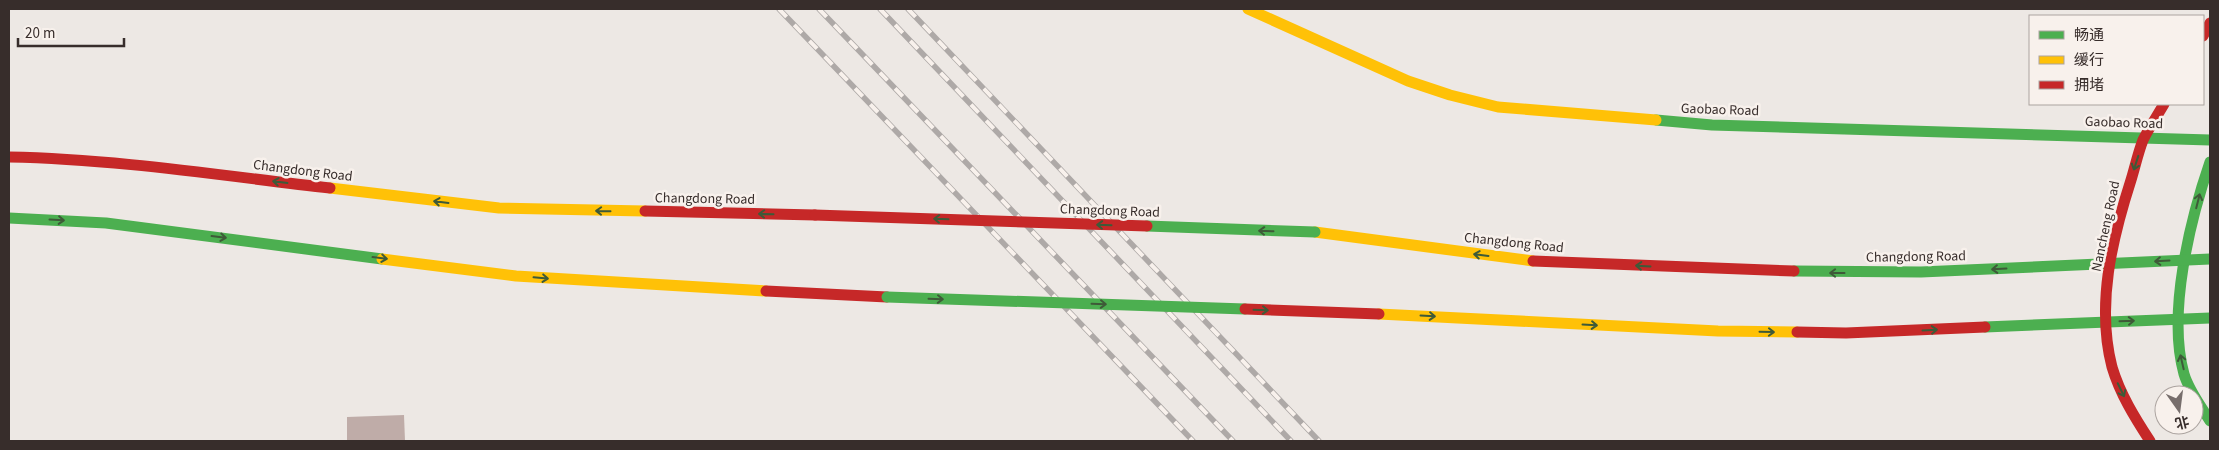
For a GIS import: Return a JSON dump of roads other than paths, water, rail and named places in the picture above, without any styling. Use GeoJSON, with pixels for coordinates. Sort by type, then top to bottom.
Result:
{"type":"FeatureCollection","features":[{"type":"Feature","properties":{"kind":"main road","name":"Gaobao Road"},"geometry":{"type":"LineString","coordinates":[[1248,9],[1408,81],[1450,95],[1498,107],[1712,125],[2210,140]]}},
{"type":"Feature","properties":{"kind":"main road"},"geometry":{"type":"LineString","coordinates":[[2204,34],[2210,23]]}},
{"type":"Feature","properties":{"kind":"main road","name":"Nancheng Road"},"geometry":{"type":"LineString","coordinates":[[2150,441],[2134,417],[2118,384],[2109,355],[2107,322],[2111,264],[2123,202],[2144,138],[2163,105]]}},
{"type":"Feature","properties":{"kind":"main road","name":"Changdong Road"},"geometry":{"type":"LineString","coordinates":[[9,157],[56,158],[122,164],[498,208],[814,215],[1315,232],[1522,260],[1752,271],[1921,272],[2210,259]]}},
{"type":"Feature","properties":{"kind":"main road"},"geometry":{"type":"LineString","coordinates":[[2210,162],[2201,186],[2186,260],[2180,319],[2180,353],[2184,374],[2197,401],[2210,421]]}},
{"type":"Feature","properties":{"kind":"main road"},"geometry":{"type":"LineString","coordinates":[[9,218],[106,223],[516,276],[642,285],[887,297],[1380,314],[1718,331],[1846,333],[2210,318]]}},
{"type":"Feature","properties":{"kind":"railway"},"geometry":{"type":"LineString","coordinates":[[779,9],[1193,441]]}},
{"type":"Feature","properties":{"kind":"railway"},"geometry":{"type":"LineString","coordinates":[[819,9],[1233,441]]}},
{"type":"Feature","properties":{"kind":"railway"},"geometry":{"type":"LineString","coordinates":[[880,9],[1291,441]]}},
{"type":"Feature","properties":{"kind":"railway"},"geometry":{"type":"LineString","coordinates":[[908,9],[1319,441]]}}]}
